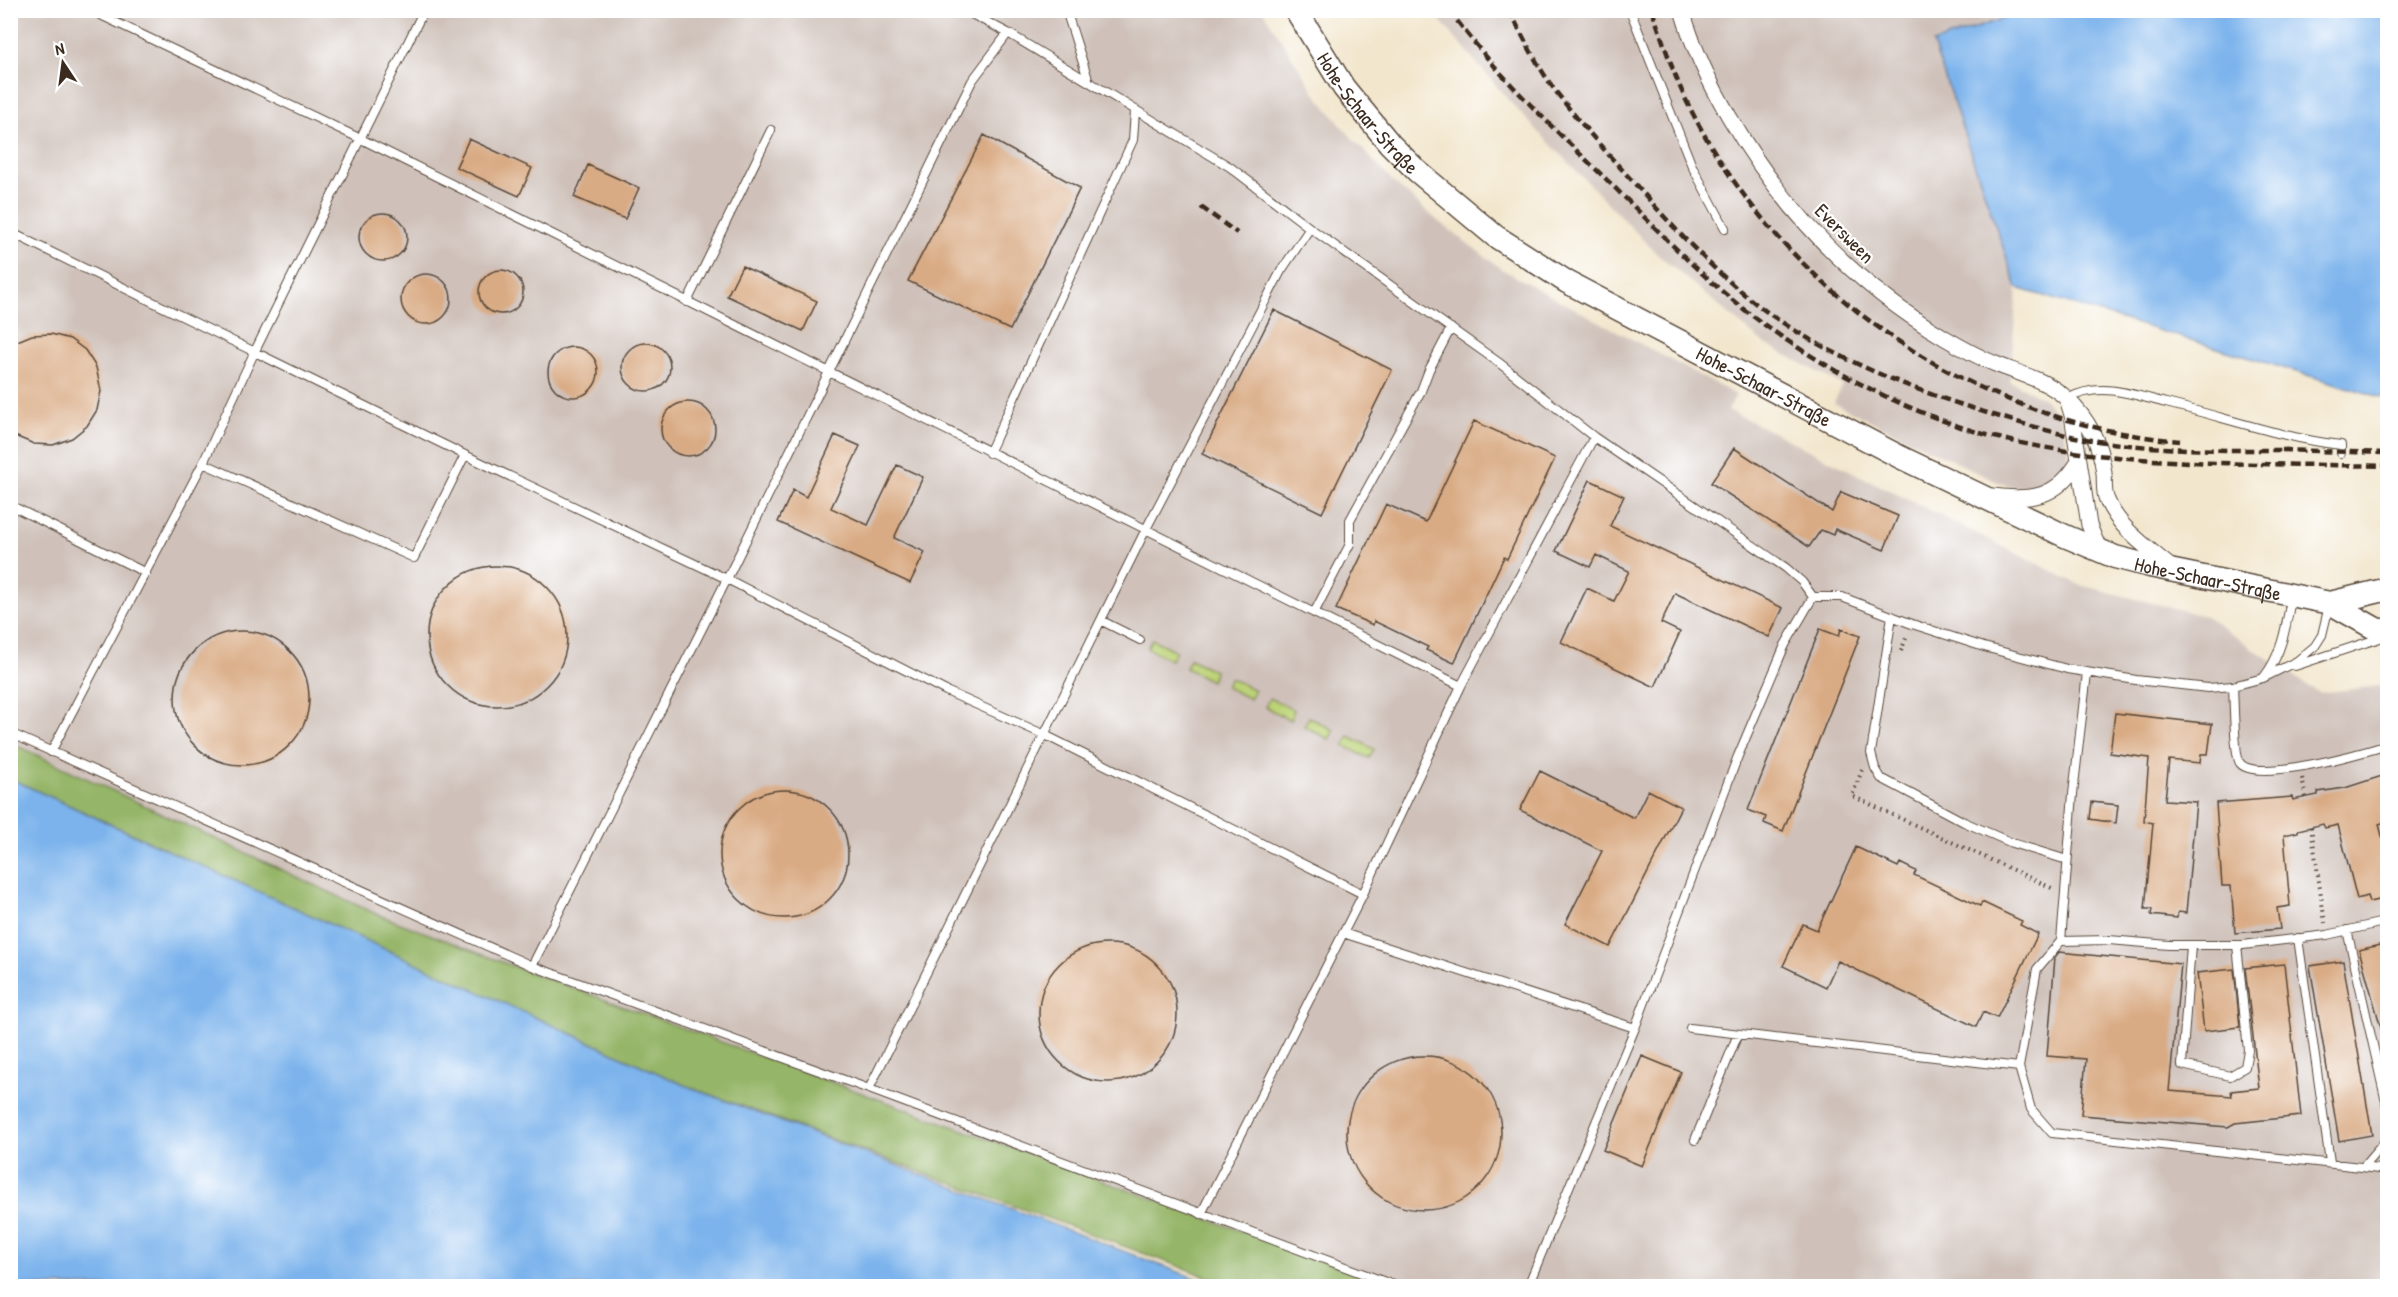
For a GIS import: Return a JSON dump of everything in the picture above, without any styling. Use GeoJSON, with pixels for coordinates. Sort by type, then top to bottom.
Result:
{"type":"FeatureCollection","features":[{"type":"Feature","properties":{"kind":"main road","name":"Hohe-Schaar-Straße"},"geometry":{"type":"LineString","coordinates":[[1296,10],[1344,88],[1390,144],[1426,179],[1509,247],[1588,293],[1890,452],[2065,536],[2106,553],[2176,572],[2330,603],[2376,628],[2388,631]]}},
{"type":"Feature","properties":{"kind":"main road","name":"Hohe-Schaar-Straße"},"geometry":{"type":"LineString","coordinates":[[2330,603],[2388,589]]}},
{"type":"Feature","properties":{"kind":"street","name":"Eversween"},"geometry":{"type":"LineString","coordinates":[[1682,10],[1697,54],[1714,89],[1753,157],[1785,202],[1832,253],[1881,295],[1946,338],[1994,363],[2038,380],[2067,399],[2091,426],[2101,454],[2106,498],[2119,521],[2176,572]]}},
{"type":"Feature","properties":{"kind":"street"},"geometry":{"type":"LineString","coordinates":[[2067,399],[2089,525],[2096,542],[2106,553]]}},
{"type":"Feature","properties":{"kind":"street"},"geometry":{"type":"LineString","coordinates":[[1979,495],[2016,499],[2041,495],[2065,481],[2079,461]]}},
{"type":"Feature","properties":{"kind":"street"},"geometry":{"type":"LineString","coordinates":[[2065,536],[2089,525],[2100,512],[2106,498]]}},
{"type":"Feature","properties":{"kind":"lane"},"geometry":{"type":"LineString","coordinates":[[90,10],[361,139],[1145,531],[1461,686]]}},
{"type":"Feature","properties":{"kind":"lane"},"geometry":{"type":"LineString","coordinates":[[51,752],[203,463],[255,351],[424,10]]}},
{"type":"Feature","properties":{"kind":"lane"},"geometry":{"type":"LineString","coordinates":[[964,10],[1008,33],[1230,167],[1310,228],[1498,362],[1593,437],[1786,568],[1802,582],[1813,597]]}},
{"type":"Feature","properties":{"kind":"lane"},"geometry":{"type":"LineString","coordinates":[[1066,10],[1089,82]]}},
{"type":"Feature","properties":{"kind":"lane"},"geometry":{"type":"LineString","coordinates":[[1630,10],[1692,166],[1725,228]]}},
{"type":"Feature","properties":{"kind":"lane"},"geometry":{"type":"LineString","coordinates":[[532,966],[727,579],[972,81],[1008,33]]}},
{"type":"Feature","properties":{"kind":"lane"},"geometry":{"type":"LineString","coordinates":[[989,453],[1133,141],[1135,111]]}},
{"type":"Feature","properties":{"kind":"lane"},"geometry":{"type":"LineString","coordinates":[[687,302],[771,130]]}},
{"type":"Feature","properties":{"kind":"lane"},"geometry":{"type":"LineString","coordinates":[[869,1089],[1145,531],[1281,271],[1310,228]]}},
{"type":"Feature","properties":{"kind":"lane"},"geometry":{"type":"LineString","coordinates":[[10,232],[465,455],[727,579],[946,691],[1045,735],[1363,894]]}},
{"type":"Feature","properties":{"kind":"lane"},"geometry":{"type":"LineString","coordinates":[[1314,613],[1350,544],[1350,520],[1421,391],[1429,370],[1451,328]]}},
{"type":"Feature","properties":{"kind":"lane"},"geometry":{"type":"LineString","coordinates":[[2067,399],[2091,391],[2105,390],[2129,394],[2309,441],[2341,445],[2341,453]]}},
{"type":"Feature","properties":{"kind":"lane"},"geometry":{"type":"LineString","coordinates":[[1201,1215],[1363,894],[1461,686],[1593,437]]}},
{"type":"Feature","properties":{"kind":"lane"},"geometry":{"type":"LineString","coordinates":[[203,463],[414,558],[465,455]]}},
{"type":"Feature","properties":{"kind":"lane"},"geometry":{"type":"LineString","coordinates":[[10,505],[146,573]]}},
{"type":"Feature","properties":{"kind":"lane"},"geometry":{"type":"LineString","coordinates":[[2263,678],[2281,647],[2292,596]]}},
{"type":"Feature","properties":{"kind":"lane"},"geometry":{"type":"LineString","coordinates":[[1813,597],[1842,597],[1984,647],[2087,673],[2195,687],[2233,686],[2263,678],[2296,661],[2315,646],[2322,635],[2330,603]]}},
{"type":"Feature","properties":{"kind":"lane"},"geometry":{"type":"LineString","coordinates":[[1528,1287],[1635,1028],[1747,736],[1785,645],[1813,597]]}},
{"type":"Feature","properties":{"kind":"lane"},"geometry":{"type":"LineString","coordinates":[[1892,616],[1871,753],[1875,768],[1881,778],[1964,822],[2012,843],[2067,860]]}},
{"type":"Feature","properties":{"kind":"lane"},"geometry":{"type":"LineString","coordinates":[[1102,621],[1140,640]]}},
{"type":"Feature","properties":{"kind":"lane"},"geometry":{"type":"LineString","coordinates":[[2282,669],[2388,636]]}},
{"type":"Feature","properties":{"kind":"lane"},"geometry":{"type":"LineString","coordinates":[[2087,673],[2067,860],[2061,941],[2037,969],[2019,1067],[2031,1109],[2052,1133],[2388,1170]]}},
{"type":"Feature","properties":{"kind":"lane"},"geometry":{"type":"LineString","coordinates":[[2233,686],[2239,762],[2249,768],[2299,767],[2343,759],[2387,744]]}},
{"type":"Feature","properties":{"kind":"lane"},"geometry":{"type":"LineString","coordinates":[[10,733],[532,966],[869,1089],[1396,1287]]}},
{"type":"Feature","properties":{"kind":"lane"},"geometry":{"type":"LineString","coordinates":[[2061,941],[2109,940],[2191,946],[2237,945],[2327,935],[2388,921]]}},
{"type":"Feature","properties":{"kind":"lane"},"geometry":{"type":"LineString","coordinates":[[2347,930],[2388,1111]]}},
{"type":"Feature","properties":{"kind":"lane"},"geometry":{"type":"LineString","coordinates":[[1343,933],[1635,1028]]}},
{"type":"Feature","properties":{"kind":"lane"},"geometry":{"type":"LineString","coordinates":[[2298,938],[2330,1162]]}},
{"type":"Feature","properties":{"kind":"lane"},"geometry":{"type":"LineString","coordinates":[[2191,946],[2182,1065],[2230,1076],[2245,1067],[2248,1050],[2237,945]]}},
{"type":"Feature","properties":{"kind":"lane"},"geometry":{"type":"LineString","coordinates":[[1690,1028],[2019,1067]]}},
{"type":"Feature","properties":{"kind":"lane"},"geometry":{"type":"LineString","coordinates":[[1695,1140],[1738,1034]]}},
{"type":"Feature","properties":{"kind":"lane"},"geometry":{"type":"LineString","coordinates":[[2364,1166],[2388,1138]]}},
{"type":"Feature","properties":{"kind":"path"},"geometry":{"type":"LineString","coordinates":[[2299,767],[2306,798]]}},
{"type":"Feature","properties":{"kind":"path"},"geometry":{"type":"LineString","coordinates":[[2311,827],[2327,935]]}},
{"type":"Feature","properties":{"kind":"shaded area"},"geometry":{"type":"Polygon","coordinates":[[[11,11],[1263,11],[1315,93],[1345,130],[1394,183],[1438,221],[1503,270],[1736,395],[1728,410],[2080,585],[2205,616],[2319,693],[2387,685],[2387,1286],[1392,1286],[515,967],[374,913],[11,743],[11,11]]]}},
{"type":"Feature","properties":{"kind":"shaded area"},"geometry":{"type":"Polygon","coordinates":[[[1432,11],[2027,11],[1933,43],[2017,288],[2010,381],[2044,399],[2057,412],[2062,423],[2069,456],[2064,469],[2041,486],[2014,487],[1999,483],[1834,403],[1842,385],[1762,342],[1656,253],[1510,102],[1432,11]]]}},
{"type":"Feature","properties":{"kind":"green space"},"geometry":{"type":"Polygon","coordinates":[[[1152,639],[1176,651],[1171,660],[1147,648],[1152,639]]]}},
{"type":"Feature","properties":{"kind":"green space"},"geometry":{"type":"Polygon","coordinates":[[[1190,659],[1215,671],[1211,681],[1186,668],[1190,659]]]}},
{"type":"Feature","properties":{"kind":"green space"},"geometry":{"type":"Polygon","coordinates":[[[1230,678],[1255,690],[1250,699],[1226,687],[1230,678]]]}},
{"type":"Feature","properties":{"kind":"green space"},"geometry":{"type":"Polygon","coordinates":[[[1270,698],[1294,710],[1290,720],[1265,707],[1270,698]]]}},
{"type":"Feature","properties":{"kind":"green space"},"geometry":{"type":"Polygon","coordinates":[[[1309,717],[1334,730],[1329,739],[1304,726],[1309,717]]]}},
{"type":"Feature","properties":{"kind":"green space"},"geometry":{"type":"Polygon","coordinates":[[[1349,736],[1374,749],[1369,758],[1344,746],[1349,736]]]}},
{"type":"Feature","properties":{"kind":"green space"},"geometry":{"type":"Polygon","coordinates":[[[11,743],[374,913],[515,967],[1392,1286],[1232,1286],[684,1085],[11,779],[11,743]]]}},
{"type":"Feature","properties":{"kind":"water"},"geometry":{"type":"Polygon","coordinates":[[[2027,10],[2387,11],[2387,399],[2017,288],[1933,43],[2027,10]]]}},
{"type":"Feature","properties":{"kind":"water"},"geometry":{"type":"Polygon","coordinates":[[[11,779],[684,1085],[1216,1286],[11,1286],[11,779]]]}},
{"type":"Feature","properties":{"kind":"building"},"geometry":{"type":"Polygon","coordinates":[[[984,135],[1080,188],[1010,330],[908,281],[984,135]]]}},
{"type":"Feature","properties":{"kind":"building"},"geometry":{"type":"Polygon","coordinates":[[[469,139],[532,168],[519,196],[456,167],[469,139]]]}},
{"type":"Feature","properties":{"kind":"building"},"geometry":{"type":"Polygon","coordinates":[[[588,165],[639,188],[625,219],[574,197],[588,165]]]}},
{"type":"Feature","properties":{"kind":"building"},"geometry":{"type":"Polygon","coordinates":[[[383,213],[400,220],[407,237],[400,254],[383,261],[366,254],[359,237],[366,220],[383,213]]]}},
{"type":"Feature","properties":{"kind":"building"},"geometry":{"type":"Polygon","coordinates":[[[742,266],[817,301],[803,331],[727,296],[742,266]]]}},
{"type":"Feature","properties":{"kind":"building"},"geometry":{"type":"Polygon","coordinates":[[[501,270],[510,271],[517,276],[522,283],[522,301],[517,308],[510,313],[501,314],[492,313],[485,308],[480,301],[479,292],[480,283],[485,276],[492,271],[501,270]]]}},
{"type":"Feature","properties":{"kind":"building"},"geometry":{"type":"Polygon","coordinates":[[[426,274],[444,281],[451,299],[444,317],[426,324],[408,317],[401,299],[408,281],[426,274]]]}},
{"type":"Feature","properties":{"kind":"building"},"geometry":{"type":"Polygon","coordinates":[[[1274,310],[1392,370],[1322,513],[1202,454],[1274,310]]]}},
{"type":"Feature","properties":{"kind":"building"},"geometry":{"type":"Polygon","coordinates":[[[51,334],[70,339],[85,350],[96,367],[101,391],[97,410],[87,426],[72,438],[53,445],[34,444],[10,434],[10,344],[32,335],[51,334]]]}},
{"type":"Feature","properties":{"kind":"building"},"geometry":{"type":"Polygon","coordinates":[[[641,343],[651,343],[663,350],[670,362],[670,372],[663,384],[651,391],[641,391],[626,380],[622,372],[622,362],[633,347],[641,343]]]}},
{"type":"Feature","properties":{"kind":"building"},"geometry":{"type":"Polygon","coordinates":[[[573,347],[582,349],[593,358],[598,372],[596,381],[587,392],[573,397],[564,395],[553,386],[548,372],[550,363],[559,352],[573,347]]]}},
{"type":"Feature","properties":{"kind":"building"},"geometry":{"type":"Polygon","coordinates":[[[688,402],[698,404],[707,410],[713,419],[715,429],[713,439],[707,448],[698,454],[688,456],[678,454],[669,448],[663,439],[661,429],[663,419],[669,410],[678,404],[688,402]]]}},
{"type":"Feature","properties":{"kind":"building"},"geometry":{"type":"Polygon","coordinates":[[[1474,421],[1555,458],[1507,559],[1504,557],[1454,663],[1426,650],[1428,647],[1374,621],[1373,625],[1336,609],[1386,504],[1426,522],[1474,421]]]}},
{"type":"Feature","properties":{"kind":"building"},"geometry":{"type":"Polygon","coordinates":[[[835,435],[860,446],[831,508],[868,525],[897,465],[923,477],[894,538],[925,552],[910,583],[778,522],[793,490],[806,497],[835,435]]]}},
{"type":"Feature","properties":{"kind":"building"},"geometry":{"type":"Polygon","coordinates":[[[1734,448],[1832,512],[1841,492],[1898,516],[1884,550],[1835,529],[1833,535],[1821,530],[1809,547],[1711,483],[1734,448]]]}},
{"type":"Feature","properties":{"kind":"building"},"geometry":{"type":"Polygon","coordinates":[[[1590,480],[1624,496],[1610,526],[1783,608],[1769,637],[1675,593],[1661,623],[1680,632],[1655,687],[1561,642],[1587,588],[1614,601],[1629,571],[1596,555],[1590,567],[1556,551],[1590,480]]]}},
{"type":"Feature","properties":{"kind":"building"},"geometry":{"type":"Polygon","coordinates":[[[497,566],[524,572],[536,578],[546,587],[555,597],[561,609],[567,636],[561,663],[555,675],[546,685],[536,694],[524,700],[497,706],[470,700],[458,694],[448,685],[439,675],[433,663],[427,636],[433,609],[439,597],[448,587],[458,578],[470,572],[497,566]]]}},
{"type":"Feature","properties":{"kind":"building"},"geometry":{"type":"Polygon","coordinates":[[[1820,629],[1839,636],[1841,629],[1860,636],[1783,831],[1764,823],[1766,817],[1748,810],[1820,629]]]}},
{"type":"Feature","properties":{"kind":"building"},"geometry":{"type":"Polygon","coordinates":[[[242,631],[268,636],[289,651],[304,672],[309,698],[304,724],[289,745],[268,760],[242,765],[216,760],[195,745],[180,724],[175,698],[180,672],[195,651],[216,636],[242,631]]]}},
{"type":"Feature","properties":{"kind":"building"},"geometry":{"type":"Polygon","coordinates":[[[2115,713],[2212,724],[2208,754],[2201,754],[2200,763],[2169,760],[2165,800],[2196,802],[2186,913],[2178,912],[2177,918],[2151,915],[2152,909],[2145,909],[2153,823],[2144,821],[2149,758],[2110,753],[2115,713]]]}},
{"type":"Feature","properties":{"kind":"building"},"geometry":{"type":"Polygon","coordinates":[[[1540,771],[1634,818],[1648,790],[1681,807],[1610,947],[1565,924],[1602,851],[1520,810],[1540,771]]]}},
{"type":"Feature","properties":{"kind":"building"},"geometry":{"type":"Polygon","coordinates":[[[2388,774],[2388,821],[2379,824],[2387,856],[2387,898],[2369,902],[2367,896],[2357,899],[2338,825],[2325,828],[2323,824],[2284,835],[2290,906],[2277,908],[2280,929],[2235,933],[2231,886],[2222,886],[2216,803],[2292,797],[2293,800],[2318,795],[2318,792],[2345,788],[2388,774]]]}},
{"type":"Feature","properties":{"kind":"building"},"geometry":{"type":"Polygon","coordinates":[[[784,790],[809,795],[829,809],[843,829],[848,854],[843,879],[829,899],[809,913],[784,918],[759,913],[739,899],[725,879],[720,854],[725,829],[739,809],[759,795],[784,790]]]}},
{"type":"Feature","properties":{"kind":"building"},"geometry":{"type":"Polygon","coordinates":[[[2092,802],[2118,805],[2116,823],[2090,819],[2092,802]]]}},
{"type":"Feature","properties":{"kind":"building"},"geometry":{"type":"Polygon","coordinates":[[[1856,847],[1898,867],[1900,863],[1916,871],[1914,875],[1980,906],[1982,902],[2022,921],[2020,925],[2038,934],[1997,1018],[1983,1012],[1976,1027],[1838,961],[1826,987],[1783,966],[1803,924],[1817,930],[1856,847]]]}},
{"type":"Feature","properties":{"kind":"building"},"geometry":{"type":"Polygon","coordinates":[[[2388,943],[2388,1035],[2383,1035],[2359,950],[2388,943]]]}},
{"type":"Feature","properties":{"kind":"building"},"geometry":{"type":"Polygon","coordinates":[[[1108,944],[1134,949],[1157,964],[1172,987],[1177,1013],[1172,1039],[1157,1062],[1134,1077],[1108,1082],[1082,1077],[1059,1062],[1044,1039],[1039,1013],[1044,987],[1059,964],[1082,949],[1108,944]]]}},
{"type":"Feature","properties":{"kind":"building"},"geometry":{"type":"Polygon","coordinates":[[[2059,952],[2181,964],[2169,1091],[2232,1096],[2231,1091],[2259,1088],[2245,968],[2284,964],[2301,1116],[2235,1123],[2228,1127],[2081,1115],[2086,1059],[2047,1056],[2055,957],[2059,952]]]}},
{"type":"Feature","properties":{"kind":"building"},"geometry":{"type":"Polygon","coordinates":[[[2343,961],[2372,1135],[2339,1141],[2310,966],[2343,961]]]}},
{"type":"Feature","properties":{"kind":"building"},"geometry":{"type":"Polygon","coordinates":[[[2234,969],[2240,1027],[2204,1031],[2197,973],[2234,969]]]}},
{"type":"Feature","properties":{"kind":"building"},"geometry":{"type":"Polygon","coordinates":[[[1424,1056],[1439,1057],[1454,1062],[1479,1078],[1495,1103],[1500,1118],[1500,1148],[1495,1163],[1479,1188],[1454,1204],[1439,1209],[1424,1210],[1409,1209],[1394,1204],[1369,1188],[1353,1163],[1348,1148],[1347,1133],[1348,1118],[1353,1103],[1369,1078],[1394,1062],[1409,1057],[1424,1056]]]}},
{"type":"Feature","properties":{"kind":"building"},"geometry":{"type":"Polygon","coordinates":[[[1642,1056],[1681,1072],[1642,1166],[1603,1150],[1642,1056]]]}},
{"type":"Feature","properties":{"kind":"railway"},"geometry":{"type":"LineString","coordinates":[[1449,10],[1485,56],[1524,98],[1714,284],[1788,341],[1819,361],[1885,396],[1919,411],[1987,435],[2035,446],[2084,453],[2186,462],[2388,466]]}},
{"type":"Feature","properties":{"kind":"railway"},"geometry":{"type":"LineString","coordinates":[[1509,10],[1537,63],[1557,93],[1594,139],[1675,228],[1705,259],[1755,303],[1815,342],[1865,368],[1943,399],[2060,434],[2145,447],[2289,450]]}},
{"type":"Feature","properties":{"kind":"railway"},"geometry":{"type":"LineString","coordinates":[[1652,10],[1686,100],[1725,168],[1772,230],[1827,286],[1889,335],[1956,375],[2027,407],[2102,429],[2180,441]]}},
{"type":"Feature","properties":{"kind":"railway"},"geometry":{"type":"LineString","coordinates":[[1201,207],[1237,233]]}},
{"type":"Feature","properties":{"kind":"railway"},"geometry":{"type":"LineString","coordinates":[[2282,450],[2388,453]]}}]}
